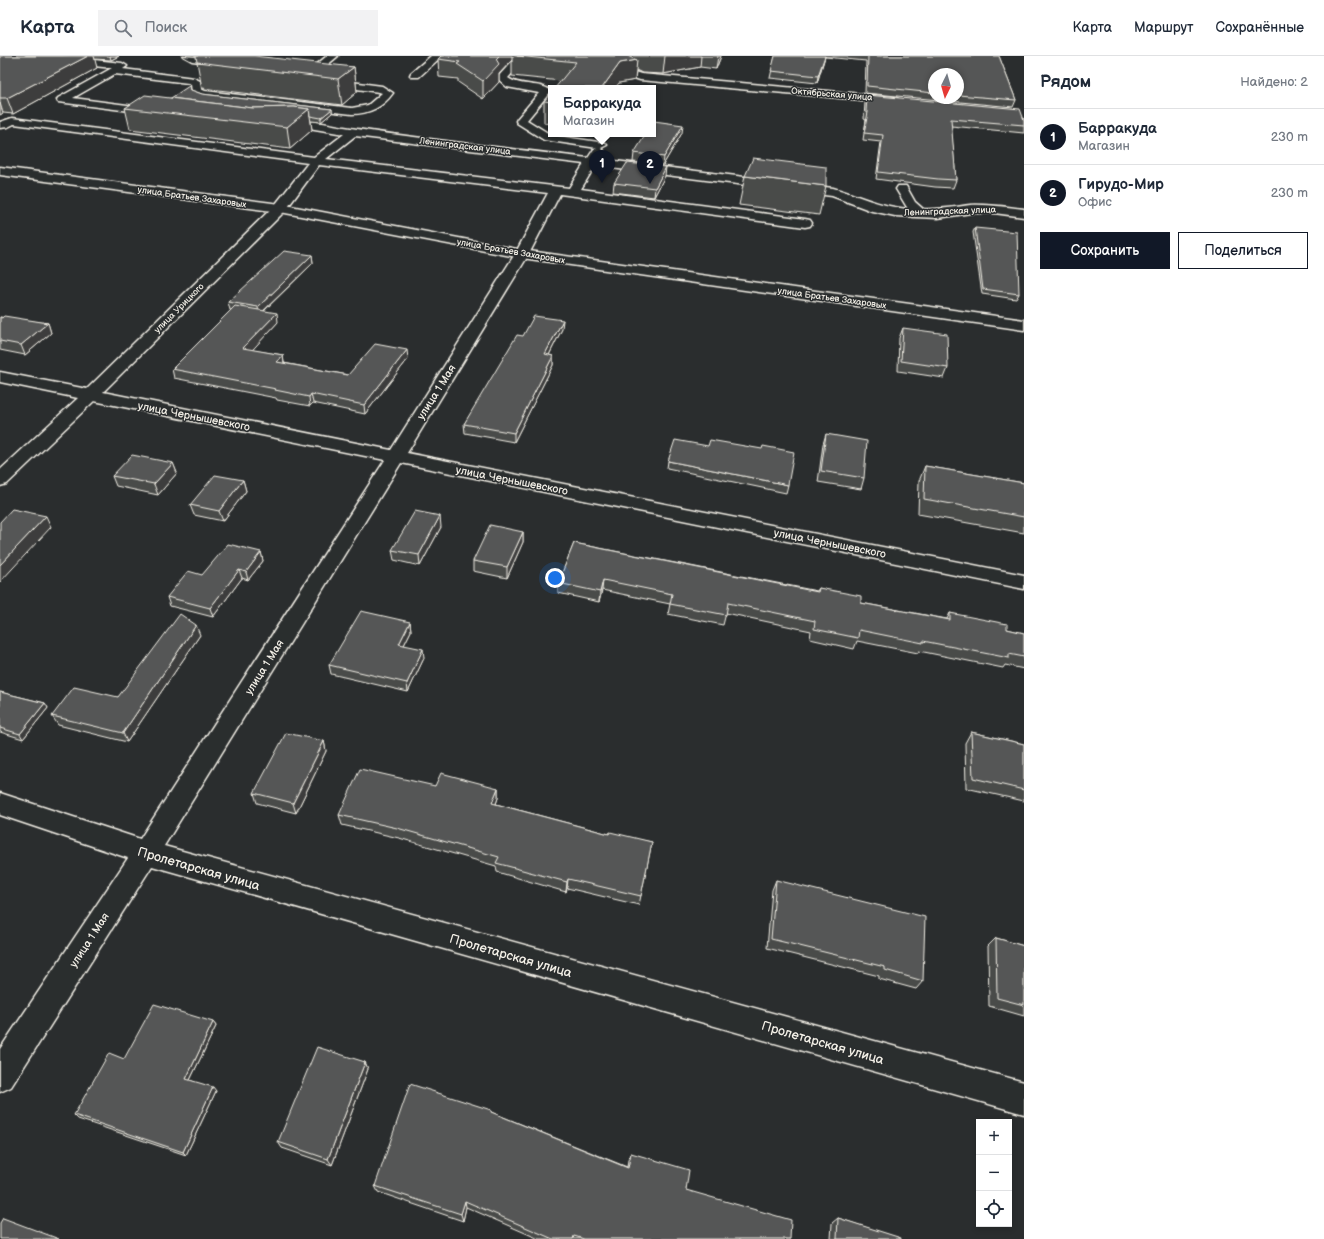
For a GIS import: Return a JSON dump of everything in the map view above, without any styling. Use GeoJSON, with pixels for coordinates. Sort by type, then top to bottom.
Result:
{"type":"FeatureCollection","features":[{"type":"Feature","properties":{"kind":"street"},"geometry":{"type":"LineString","coordinates":[[31,56],[122,66],[62,100],[163,112]]}},
{"type":"Feature","properties":{"kind":"street"},"geometry":{"type":"LineString","coordinates":[[188,56],[192,58],[235,63]]}},
{"type":"Feature","properties":{"kind":"street"},"geometry":{"type":"LineString","coordinates":[[113,71],[190,80],[196,82],[196,91],[204,94],[352,111],[362,111],[374,107],[388,94],[382,89],[301,79],[333,56]]}},
{"type":"Feature","properties":{"kind":"street"},"geometry":{"type":"LineString","coordinates":[[415,75],[437,56]]}},
{"type":"Feature","properties":{"kind":"street"},"geometry":{"type":"LineString","coordinates":[[551,61],[521,57],[502,78],[511,85],[546,91],[521,121],[548,138],[604,139],[573,192]]}},
{"type":"Feature","properties":{"kind":"street","name":"Октябрьская улица"},"geometry":{"type":"LineString","coordinates":[[597,65],[612,66],[640,77],[909,101]]}},
{"type":"Feature","properties":{"kind":"street"},"geometry":{"type":"LineString","coordinates":[[636,85],[640,77]]}},
{"type":"Feature","properties":{"kind":"street"},"geometry":{"type":"LineString","coordinates":[[297,123],[325,108]]}},
{"type":"Feature","properties":{"kind":"street"},"geometry":{"type":"LineString","coordinates":[[0,125],[4,125],[12,121],[805,223]]}},
{"type":"Feature","properties":{"kind":"street","name":"Ленинградская улица"},"geometry":{"type":"LineString","coordinates":[[270,124],[297,123],[353,132],[833,192],[848,196],[876,208],[895,212],[938,214],[971,209],[994,209],[1024,213]]}},
{"type":"Feature","properties":{"kind":"street","name":"улица Урицкого"},"geometry":{"type":"LineString","coordinates":[[0,480],[91,395],[280,208],[316,160],[353,132]]}},
{"type":"Feature","properties":{"kind":"street","name":"улица Братьев Захаровых"},"geometry":{"type":"LineString","coordinates":[[0,171],[280,208],[522,254],[1024,325]]}},
{"type":"Feature","properties":{"kind":"street","name":"улица 1 Мая"},"geometry":{"type":"LineString","coordinates":[[0,1076],[146,853],[396,456],[522,254],[556,190]]}},
{"type":"Feature","properties":{"kind":"street"},"geometry":{"type":"LineString","coordinates":[[902,190],[910,204],[920,214]]}},
{"type":"Feature","properties":{"kind":"street","name":"улица Чернышевского"},"geometry":{"type":"LineString","coordinates":[[0,377],[1024,582]]}},
{"type":"Feature","properties":{"kind":"street","name":"Пролетарская улица"},"geometry":{"type":"LineString","coordinates":[[0,804],[146,853],[1024,1098]]}},
{"type":"Feature","properties":{"kind":"building"},"geometry":{"type":"Polygon","coordinates":[[[0,56],[88,56],[7,98],[0,98],[0,56]]]}},
{"type":"Feature","properties":{"kind":"building"},"geometry":{"type":"Polygon","coordinates":[[[254,56],[354,67],[338,79],[197,62],[196,57],[254,56]]]}},
{"type":"Feature","properties":{"kind":"building"},"geometry":{"type":"Polygon","coordinates":[[[441,56],[499,56],[496,59],[499,64],[483,81],[457,64],[460,62],[438,59],[441,56]]]}},
{"type":"Feature","properties":{"kind":"building"},"geometry":{"type":"Polygon","coordinates":[[[517,56],[627,56],[637,60],[620,63],[604,85],[557,85],[576,62],[517,56]]]}},
{"type":"Feature","properties":{"kind":"building"},"geometry":{"type":"Polygon","coordinates":[[[775,56],[825,56],[818,76],[771,71],[775,56]]]}},
{"type":"Feature","properties":{"kind":"building"},"geometry":{"type":"Polygon","coordinates":[[[868,56],[999,56],[1016,100],[964,96],[964,68],[928,68],[928,92],[867,86],[868,56]]]}},
{"type":"Feature","properties":{"kind":"building"},"geometry":{"type":"Polygon","coordinates":[[[189,86],[191,90],[202,94],[332,109],[321,118],[310,116],[309,109],[294,107],[253,108],[171,98],[189,86]]]}},
{"type":"Feature","properties":{"kind":"building"},"geometry":{"type":"Polygon","coordinates":[[[145,95],[253,108],[294,107],[309,109],[287,127],[125,108],[145,95]]]}},
{"type":"Feature","properties":{"kind":"building"},"geometry":{"type":"Polygon","coordinates":[[[867,95],[928,101],[928,104],[964,104],[1020,109],[1024,120],[1024,125],[951,119],[956,180],[938,179],[878,172],[883,135],[864,133],[868,112],[866,112],[867,95]]]}},
{"type":"Feature","properties":{"kind":"building"},"geometry":{"type":"Polygon","coordinates":[[[548,96],[548,102],[544,101],[548,96]]]}},
{"type":"Feature","properties":{"kind":"building"},"geometry":{"type":"Polygon","coordinates":[[[656,121],[683,125],[664,157],[634,153],[644,137],[656,137],[656,121]]]}},
{"type":"Feature","properties":{"kind":"building"},"geometry":{"type":"Polygon","coordinates":[[[753,158],[826,167],[826,186],[745,176],[753,158]]]}},
{"type":"Feature","properties":{"kind":"building"},"geometry":{"type":"Polygon","coordinates":[[[627,163],[666,167],[655,188],[614,183],[627,163]]]}},
{"type":"Feature","properties":{"kind":"building"},"geometry":{"type":"Polygon","coordinates":[[[975,228],[1017,232],[1019,294],[983,289],[975,228]]]}},
{"type":"Feature","properties":{"kind":"building"},"geometry":{"type":"Polygon","coordinates":[[[284,251],[312,255],[258,307],[228,302],[284,251]]]}},
{"type":"Feature","properties":{"kind":"building"},"geometry":{"type":"Polygon","coordinates":[[[235,306],[277,313],[243,348],[283,355],[277,362],[348,375],[375,344],[407,350],[364,405],[311,394],[309,397],[275,390],[276,389],[172,369],[235,306]]]}},
{"type":"Feature","properties":{"kind":"building"},"geometry":{"type":"Polygon","coordinates":[[[4,316],[48,323],[21,345],[0,341],[0,317],[2,318],[4,316]]]}},
{"type":"Feature","properties":{"kind":"building"},"geometry":{"type":"Polygon","coordinates":[[[534,316],[563,320],[545,354],[553,356],[514,433],[464,424],[517,335],[523,336],[534,316]]]}},
{"type":"Feature","properties":{"kind":"building"},"geometry":{"type":"Polygon","coordinates":[[[903,328],[947,334],[948,368],[901,361],[903,328]]]}},
{"type":"Feature","properties":{"kind":"building"},"geometry":{"type":"Polygon","coordinates":[[[826,434],[867,441],[864,478],[821,471],[826,434]]]}},
{"type":"Feature","properties":{"kind":"building"},"geometry":{"type":"Polygon","coordinates":[[[675,440],[708,446],[710,440],[762,449],[763,446],[794,452],[788,485],[668,461],[675,440]]]}},
{"type":"Feature","properties":{"kind":"building"},"geometry":{"type":"Polygon","coordinates":[[[132,455],[173,463],[154,484],[112,476],[132,455]]]}},
{"type":"Feature","properties":{"kind":"building"},"geometry":{"type":"Polygon","coordinates":[[[925,466],[1024,483],[1024,517],[924,499],[925,466]]]}},
{"type":"Feature","properties":{"kind":"building"},"geometry":{"type":"Polygon","coordinates":[[[215,475],[243,480],[219,511],[190,505],[215,475]]]}},
{"type":"Feature","properties":{"kind":"building"},"geometry":{"type":"Polygon","coordinates":[[[12,509],[46,516],[0,565],[0,522],[12,509]]]}},
{"type":"Feature","properties":{"kind":"building"},"geometry":{"type":"Polygon","coordinates":[[[415,511],[440,516],[419,555],[392,550],[415,511]]]}},
{"type":"Feature","properties":{"kind":"building"},"geometry":{"type":"Polygon","coordinates":[[[490,525],[523,532],[507,567],[473,561],[490,525]]]}},
{"type":"Feature","properties":{"kind":"building"},"geometry":{"type":"Polygon","coordinates":[[[574,543],[818,592],[819,588],[861,596],[861,603],[950,620],[950,613],[1007,624],[1007,629],[1024,633],[1024,657],[1009,654],[1009,658],[859,630],[858,638],[814,629],[815,621],[728,603],[726,615],[670,604],[672,594],[603,580],[600,592],[558,583],[574,543]]]}},
{"type":"Feature","properties":{"kind":"building"},"geometry":{"type":"Polygon","coordinates":[[[228,544],[261,552],[246,572],[239,570],[210,608],[167,597],[188,571],[202,575],[228,544]]]}},
{"type":"Feature","properties":{"kind":"building"},"geometry":{"type":"Polygon","coordinates":[[[361,611],[410,622],[399,644],[423,649],[407,683],[329,665],[361,611]]]}},
{"type":"Feature","properties":{"kind":"building"},"geometry":{"type":"Polygon","coordinates":[[[180,614],[196,625],[123,733],[52,716],[74,687],[118,697],[180,614]]]}},
{"type":"Feature","properties":{"kind":"building"},"geometry":{"type":"Polygon","coordinates":[[[0,692],[45,703],[20,734],[0,728],[0,692]]]}},
{"type":"Feature","properties":{"kind":"building"},"geometry":{"type":"Polygon","coordinates":[[[971,732],[1024,744],[1024,790],[973,778],[971,732]]]}},
{"type":"Feature","properties":{"kind":"building"},"geometry":{"type":"Polygon","coordinates":[[[286,733],[324,741],[293,803],[254,793],[286,733]]]}},
{"type":"Feature","properties":{"kind":"building"},"geometry":{"type":"Polygon","coordinates":[[[360,769],[435,786],[441,773],[498,788],[492,803],[609,834],[610,832],[652,842],[641,896],[568,879],[567,882],[496,863],[499,857],[397,828],[339,815],[360,769]]]}},
{"type":"Feature","properties":{"kind":"building"},"geometry":{"type":"Polygon","coordinates":[[[776,880],[925,917],[923,981],[885,970],[885,967],[771,939],[776,880]]]}},
{"type":"Feature","properties":{"kind":"building"},"geometry":{"type":"Polygon","coordinates":[[[996,938],[1024,946],[1024,1005],[997,998],[996,938]]]}},
{"type":"Feature","properties":{"kind":"building"},"geometry":{"type":"Polygon","coordinates":[[[154,1004],[213,1022],[186,1079],[213,1087],[183,1152],[74,1115],[109,1053],[124,1059],[154,1004]]]}},
{"type":"Feature","properties":{"kind":"building"},"geometry":{"type":"Polygon","coordinates":[[[317,1047],[365,1062],[328,1159],[278,1142],[317,1047]]]}},
{"type":"Feature","properties":{"kind":"building"},"geometry":{"type":"Polygon","coordinates":[[[410,1084],[491,1110],[491,1112],[628,1168],[631,1153],[689,1170],[686,1190],[791,1220],[790,1239],[584,1239],[574,1236],[573,1239],[553,1239],[465,1201],[461,1214],[375,1186],[410,1084]]]}},
{"type":"Feature","properties":{"kind":"building"},"geometry":{"type":"Polygon","coordinates":[[[3,1218],[59,1239],[0,1239],[0,1223],[3,1218]]]}},
{"type":"Feature","properties":{"kind":"building"},"geometry":{"type":"Polygon","coordinates":[[[838,1218],[901,1238],[901,1239],[837,1239],[838,1218]]]}},
{"type":"Feature","properties":{"kind":"place","name":"Барракуда"},"geometry":{"type":"Point","coordinates":[602,183]}},
{"type":"Feature","properties":{"kind":"place","name":"Гирудо-Мир"},"geometry":{"type":"Point","coordinates":[650,184]}}]}
